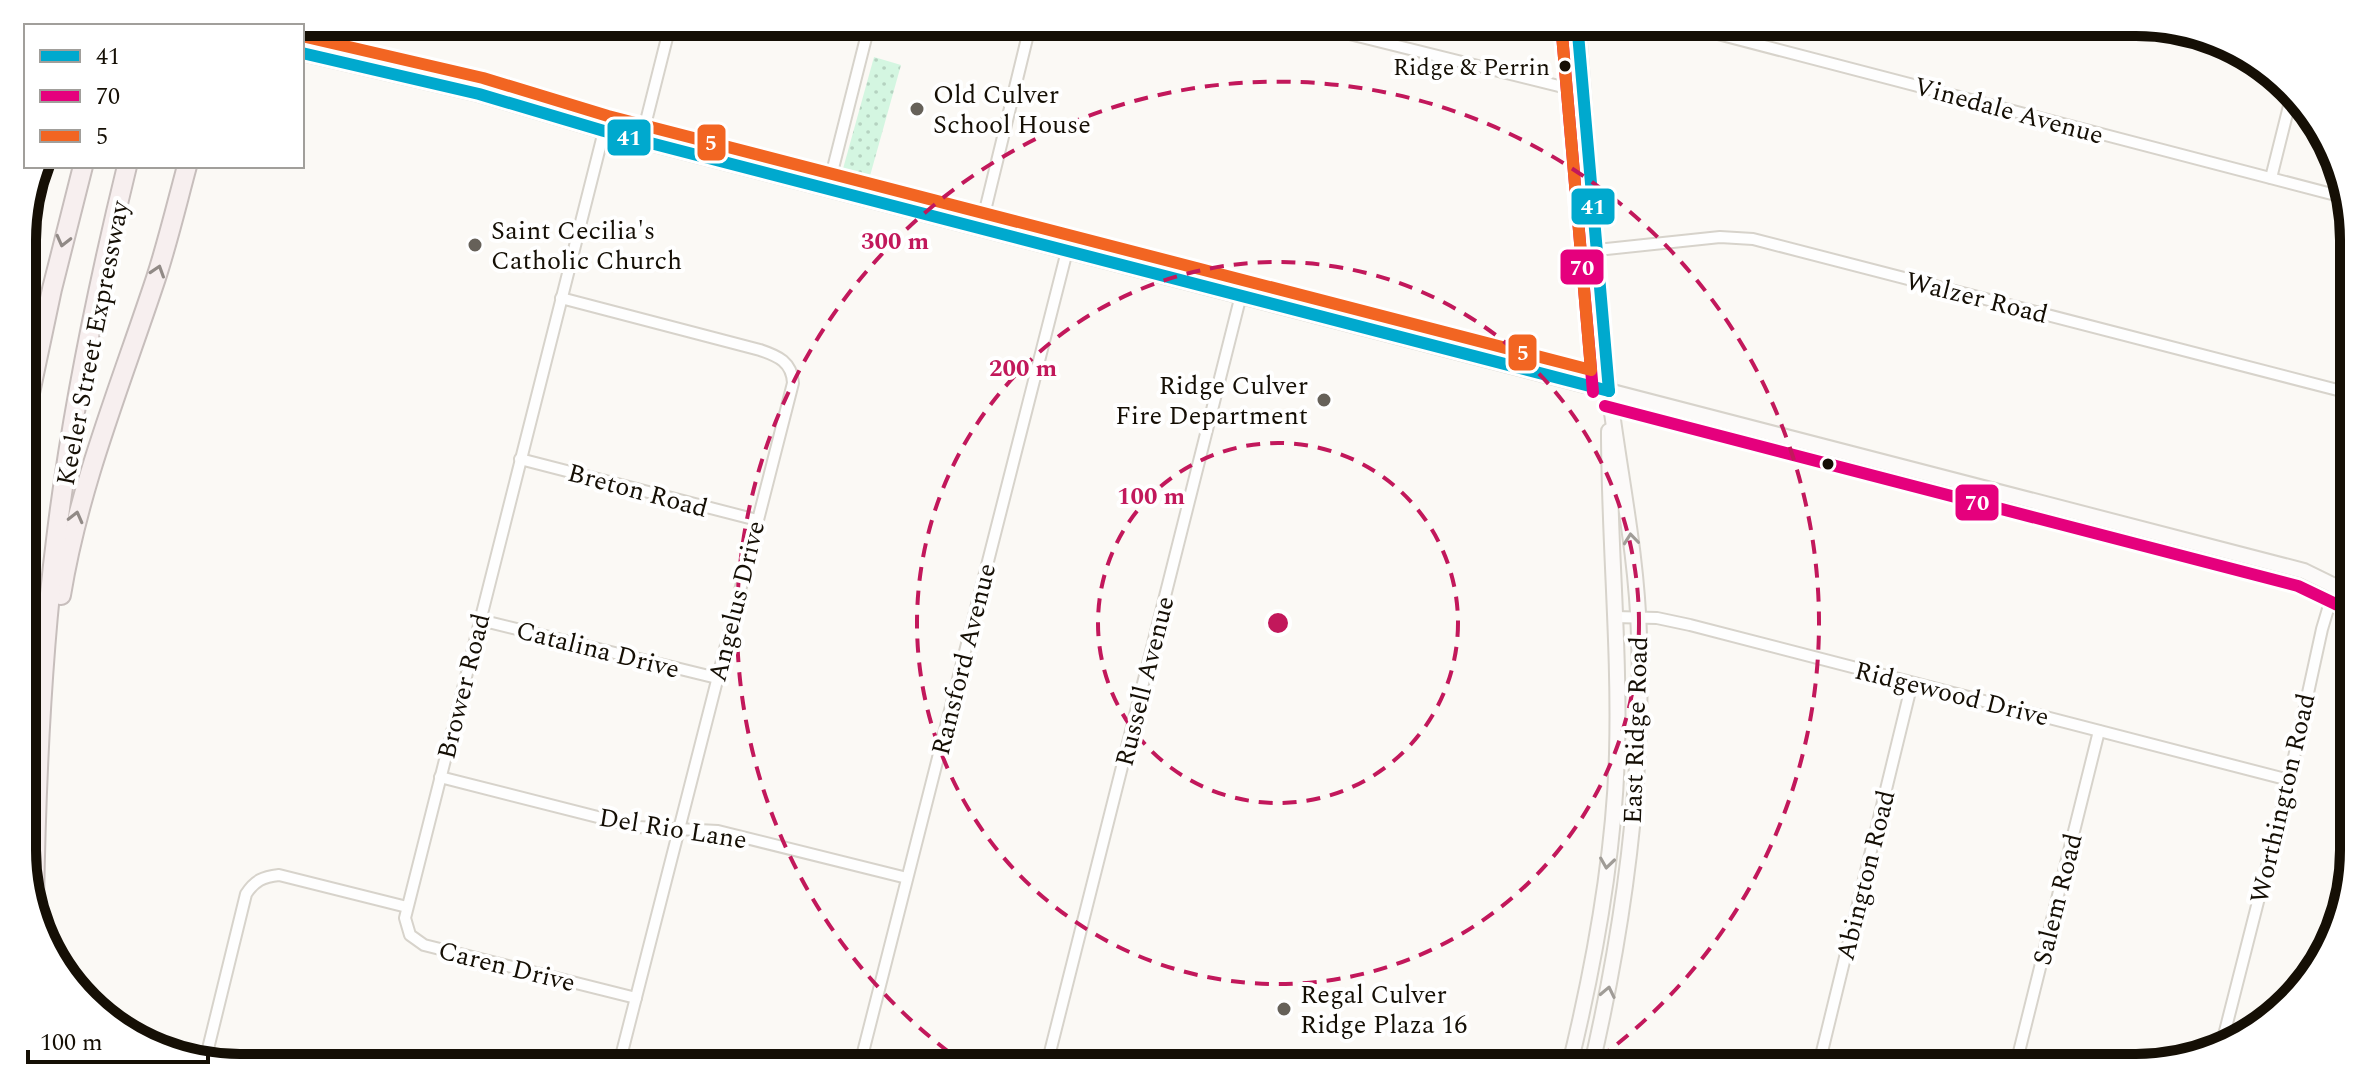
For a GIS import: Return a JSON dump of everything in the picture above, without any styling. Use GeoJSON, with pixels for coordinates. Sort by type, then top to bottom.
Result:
{"type":"FeatureCollection","features":[{"type":"Feature","properties":{"kind":"highway","name":"Keeler Street Expressway"},"geometry":{"type":"LineString","coordinates":[[36,365],[82,168]]}},
{"type":"Feature","properties":{"kind":"highway","name":"Keeler Street Expressway"},"geometry":{"type":"LineString","coordinates":[[36,851],[52,569],[69,448],[93,317],[127,168]]}},
{"type":"Feature","properties":{"kind":"highway"},"geometry":{"type":"LineString","coordinates":[[41,732],[57,620],[77,515],[101,434],[162,259],[186,168]]}},
{"type":"Feature","properties":{"kind":"main road","name":"East Ridge Road"},"geometry":{"type":"LineString","coordinates":[[1572,1054],[1592,960],[1612,820],[1617,738],[1609,391],[1578,36]]}},
{"type":"Feature","properties":{"kind":"main road"},"geometry":{"type":"LineString","coordinates":[[304,53],[479,94],[641,141],[2304,571],[2340,588]]}},
{"type":"Feature","properties":{"kind":"main road","name":"East Ridge Road"},"geometry":{"type":"LineString","coordinates":[[1594,1054],[1615,953],[1630,848],[1639,724],[1638,617],[1627,499],[1609,391]]}},
{"type":"Feature","properties":{"kind":"street"},"geometry":{"type":"LineString","coordinates":[[641,141],[667,36]]}},
{"type":"Feature","properties":{"kind":"street"},"geometry":{"type":"LineString","coordinates":[[828,188],[866,36]]}},
{"type":"Feature","properties":{"kind":"street"},"geometry":{"type":"LineString","coordinates":[[981,227],[1028,36]]}},
{"type":"Feature","properties":{"kind":"street"},"geometry":{"type":"LineString","coordinates":[[1357,36],[1583,92]]}},
{"type":"Feature","properties":{"kind":"street","name":"Vinedale Avenue"},"geometry":{"type":"LineString","coordinates":[[1726,36],[2334,195]]}},
{"type":"Feature","properties":{"kind":"street"},"geometry":{"type":"LineString","coordinates":[[2271,178],[2289,106]]}},
{"type":"Feature","properties":{"kind":"street","name":"Brower Road"},"geometry":{"type":"LineString","coordinates":[[407,907],[604,131]]}},
{"type":"Feature","properties":{"kind":"street","name":"Walzer Road"},"geometry":{"type":"LineString","coordinates":[[1597,250],[1720,237],[1753,239],[2340,391]]}},
{"type":"Feature","properties":{"kind":"street","name":"Ransford Avenue"},"geometry":{"type":"LineString","coordinates":[[863,1054],[1067,251]]}},
{"type":"Feature","properties":{"kind":"street","name":"Russell Avenue"},"geometry":{"type":"LineString","coordinates":[[1050,1054],[1241,295]]}},
{"type":"Feature","properties":{"kind":"street","name":"Angelus Drive"},"geometry":{"type":"LineString","coordinates":[[561,298],[760,350],[784,361],[793,383],[622,1054]]}},
{"type":"Feature","properties":{"kind":"street","name":"Breton Road"},"geometry":{"type":"LineString","coordinates":[[520,459],[757,520]]}},
{"type":"Feature","properties":{"kind":"street","name":"Worthington Road"},"geometry":{"type":"LineString","coordinates":[[2224,1034],[2289,780],[2322,629],[2340,581]]}},
{"type":"Feature","properties":{"kind":"street","name":"Ridgewood Drive"},"geometry":{"type":"LineString","coordinates":[[1614,617],[1638,617],[1690,625],[2289,780]]}},
{"type":"Feature","properties":{"kind":"street","name":"Catalina Drive"},"geometry":{"type":"LineString","coordinates":[[480,620],[717,678]]}},
{"type":"Feature","properties":{"kind":"street","name":"Abington Road"},"geometry":{"type":"LineString","coordinates":[[1821,1054],[1912,683]]}},
{"type":"Feature","properties":{"kind":"street","name":"Salem Road"},"geometry":{"type":"LineString","coordinates":[[2018,1054],[2099,731]]}},
{"type":"Feature","properties":{"kind":"street","name":"Del Rio Lane"},"geometry":{"type":"LineString","coordinates":[[440,777],[637,827],[718,831],[907,878]]}},
{"type":"Feature","properties":{"kind":"street"},"geometry":{"type":"LineString","coordinates":[[207,1051],[246,894],[254,882],[279,875],[407,907]]}},
{"type":"Feature","properties":{"kind":"street","name":"Caren Drive"},"geometry":{"type":"LineString","coordinates":[[407,907],[405,927],[424,945],[636,998]]}},
{"type":"Feature","properties":{"kind":"green space"},"geometry":{"type":"Polygon","coordinates":[[[874,57],[901,65],[868,183],[841,176],[874,57]]]}},
{"type":"Feature","properties":{"kind":"transit line","name":"70"},"geometry":{"type":"LineString","coordinates":[[1562,36],[1593,392]]}},
{"type":"Feature","properties":{"kind":"transit line","name":"5"},"geometry":{"type":"LineString","coordinates":[[306,37],[483,78],[608,116],[1591,370],[1562,36]]}},
{"type":"Feature","properties":{"kind":"transit line","name":"41"},"geometry":{"type":"LineString","coordinates":[[1578,36],[1609,391]]}},
{"type":"Feature","properties":{"kind":"transit line","name":"41"},"geometry":{"type":"LineString","coordinates":[[304,53],[479,94],[604,131],[1609,391]]}},
{"type":"Feature","properties":{"kind":"transit line","name":"70"},"geometry":{"type":"LineString","coordinates":[[1605,406],[2298,586],[2340,606]]}},
{"type":"Feature","properties":{"kind":"place","name":"Ridge & Perrin"},"geometry":{"type":"Point","coordinates":[1565,66]}},
{"type":"Feature","properties":{"kind":"place","name":"Old Culver School House"},"geometry":{"type":"Point","coordinates":[917,109]}},
{"type":"Feature","properties":{"kind":"place","name":"Saint Cecilia's Catholic Church"},"geometry":{"type":"Point","coordinates":[475,245]}},
{"type":"Feature","properties":{"kind":"place","name":"Ridge Culver Fire Department"},"geometry":{"type":"Point","coordinates":[1324,400]}},
{"type":"Feature","properties":{"kind":"place","name":"Regal Culver Ridge Plaza 16"},"geometry":{"type":"Point","coordinates":[1284,1009]}}]}
